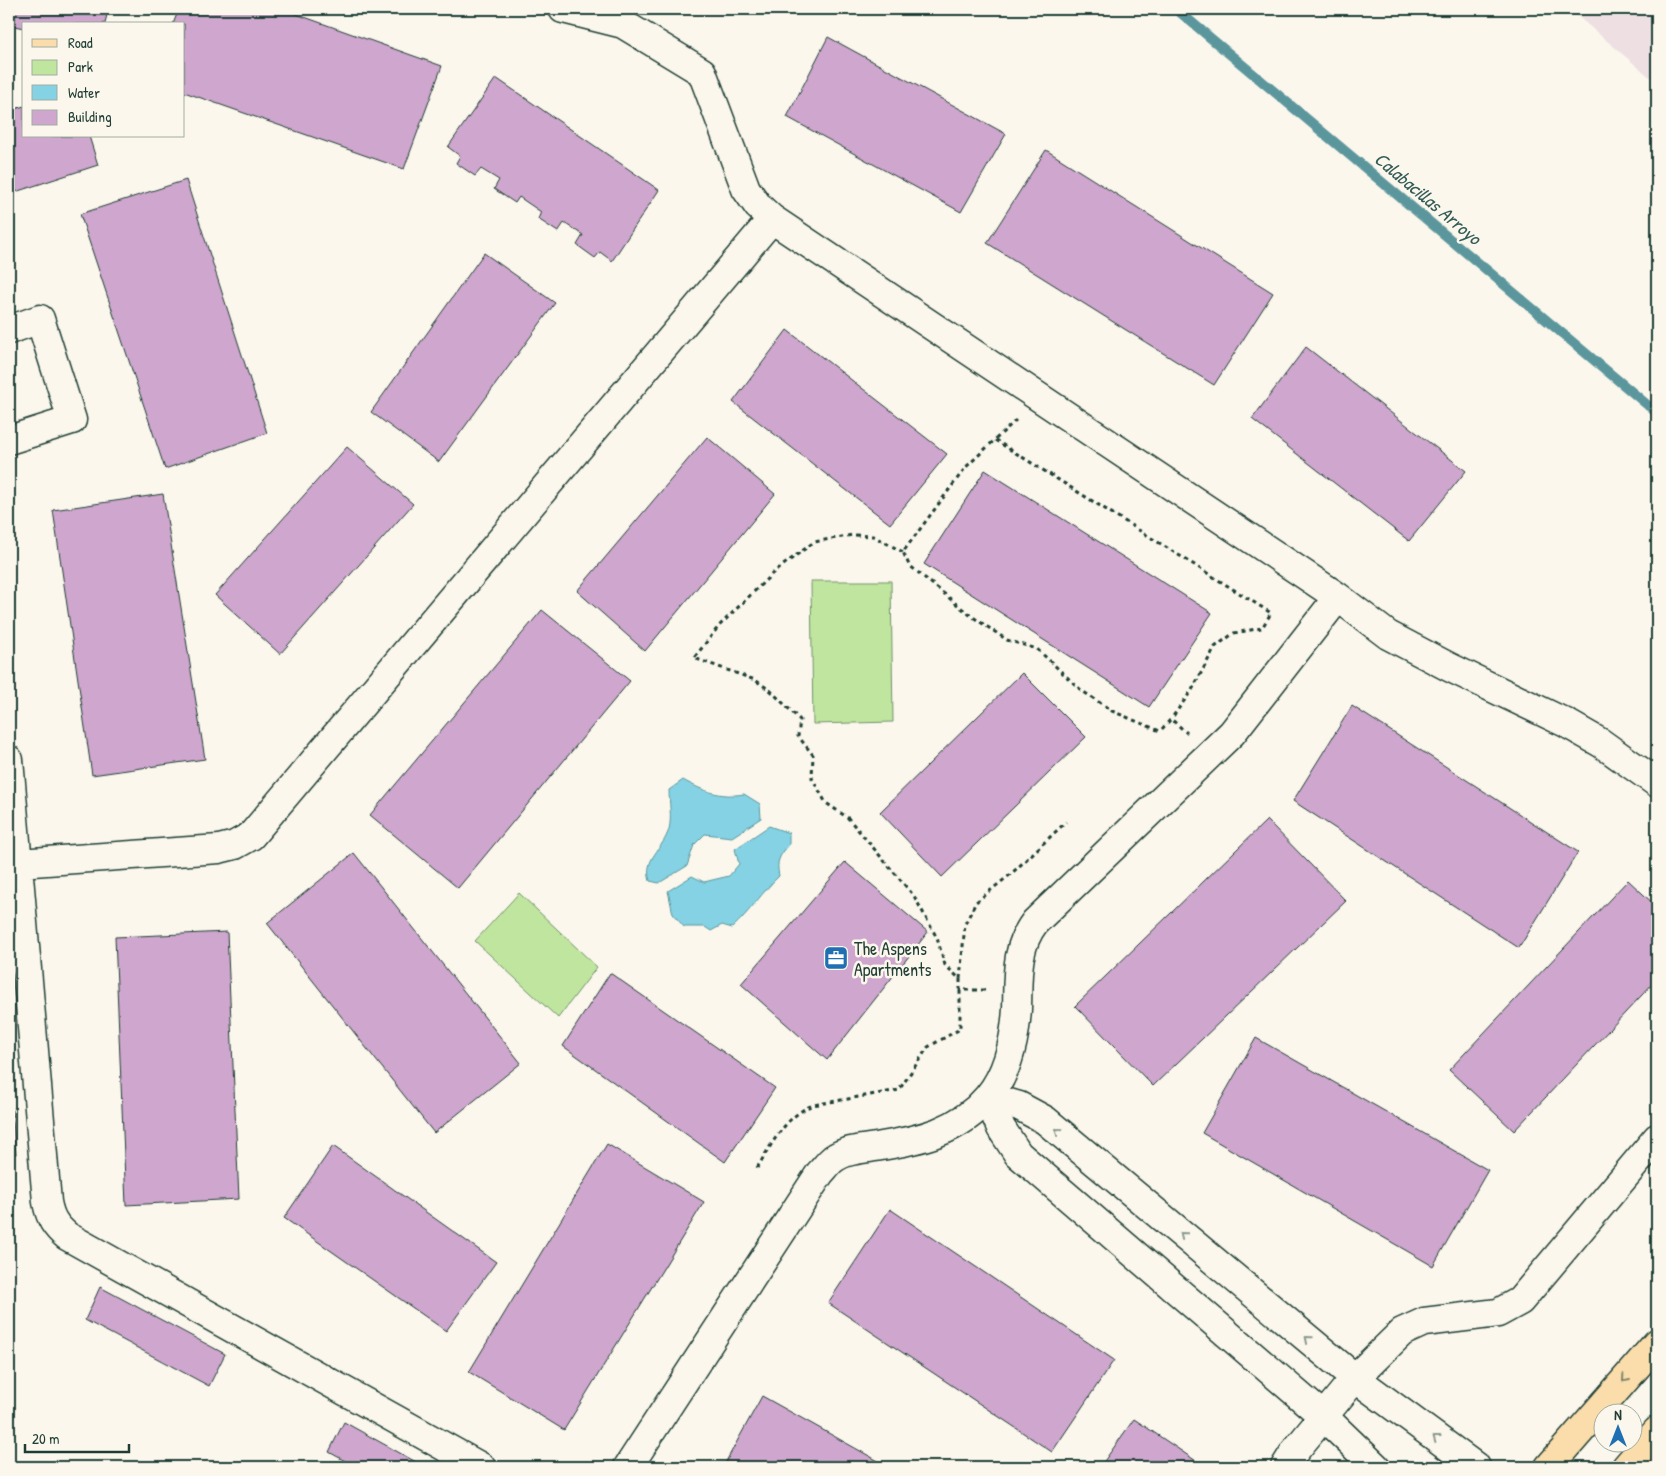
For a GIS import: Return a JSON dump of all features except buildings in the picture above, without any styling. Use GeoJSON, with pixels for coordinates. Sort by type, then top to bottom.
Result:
{"type":"FeatureCollection","features":[{"type":"Feature","properties":{"kind":"main road"},"geometry":{"type":"LineString","coordinates":[[1549,1467],[1657,1343]]}},
{"type":"Feature","properties":{"kind":"main road"},"geometry":{"type":"LineString","coordinates":[[1626,1467],[1657,1430]]}},
{"type":"Feature","properties":{"kind":"lane"},"geometry":{"type":"LineString","coordinates":[[563,9],[623,24],[702,72],[746,189],[758,206],[772,219],[1338,597],[1388,635],[1601,742],[1657,783]]}},
{"type":"Feature","properties":{"kind":"lane"},"geometry":{"type":"LineString","coordinates":[[18,863],[219,849],[235,844],[250,836],[772,219]]}},
{"type":"Feature","properties":{"kind":"lane"},"geometry":{"type":"LineString","coordinates":[[9,330],[40,320],[72,420],[9,440]]}},
{"type":"Feature","properties":{"kind":"lane"},"geometry":{"type":"LineString","coordinates":[[628,1467],[820,1173],[833,1159],[850,1151],[919,1140],[946,1131],[970,1116],[988,1097],[1001,1077],[1014,1037],[1020,949],[1026,934],[1035,922],[1212,754],[1238,726],[1338,597]]}},
{"type":"Feature","properties":{"kind":"lane"},"geometry":{"type":"LineString","coordinates":[[9,760],[47,1202],[50,1216],[57,1227],[67,1236],[481,1467]]}},
{"type":"Feature","properties":{"kind":"lane"},"geometry":{"type":"LineString","coordinates":[[988,1097],[1018,1106],[1045,1120],[1355,1378],[1476,1467]]}},
{"type":"Feature","properties":{"kind":"lane"},"geometry":{"type":"LineString","coordinates":[[988,1097],[1001,1128],[1018,1154],[1324,1416],[1376,1467]]}},
{"type":"Feature","properties":{"kind":"lane"},"geometry":{"type":"LineString","coordinates":[[1286,1467],[1295,1451],[1355,1378],[1402,1332],[1424,1322],[1498,1313],[1520,1302],[1657,1138]]}},
{"type":"Feature","properties":{"kind":"path"},"geometry":{"type":"LineString","coordinates":[[903,552],[966,467],[1040,397]]}},
{"type":"Feature","properties":{"kind":"path"},"geometry":{"type":"LineString","coordinates":[[995,440],[1271,613],[1262,628],[1234,633],[1215,647],[1192,690],[1160,731],[1112,711],[1081,690],[1037,648],[1007,640],[970,615],[909,565],[903,552],[873,536],[853,535],[814,542],[774,572],[719,626],[694,658],[755,680],[772,691],[800,720],[798,736],[813,754],[812,778],[826,803],[848,818],[914,896],[937,938],[945,965],[960,979],[965,924],[976,902],[1011,874],[1066,822]]}},
{"type":"Feature","properties":{"kind":"path"},"geometry":{"type":"LineString","coordinates":[[1171,719],[1212,754]]}},
{"type":"Feature","properties":{"kind":"path"},"geometry":{"type":"LineString","coordinates":[[757,1168],[790,1119],[803,1109],[813,1105],[898,1090],[928,1047],[960,1029],[960,990]]}},
{"type":"Feature","properties":{"kind":"shaded area"},"geometry":{"type":"Polygon","coordinates":[[[1569,9],[1657,9],[1657,83],[1569,9]]]}},
{"type":"Feature","properties":{"kind":"green space"},"geometry":{"type":"Polygon","coordinates":[[[811,581],[891,581],[893,722],[813,724],[811,581]]]}},
{"type":"Feature","properties":{"kind":"green space"},"geometry":{"type":"Polygon","coordinates":[[[519,893],[597,967],[558,1018],[475,941],[519,893]]]}},
{"type":"Feature","properties":{"kind":"water"},"geometry":{"type":"Polygon","coordinates":[[[683,780],[712,793],[744,794],[760,804],[761,818],[732,837],[705,834],[694,845],[687,866],[659,883],[650,881],[649,866],[651,860],[663,843],[669,829],[669,790],[683,780]]]}},
{"type":"Feature","properties":{"kind":"water"},"geometry":{"type":"Polygon","coordinates":[[[769,826],[789,833],[789,845],[778,862],[779,876],[732,928],[722,925],[711,931],[705,927],[684,927],[673,914],[668,891],[692,876],[704,882],[729,876],[739,864],[735,849],[769,826]]]}},
{"type":"Feature","properties":{"kind":"waterway","name":"Calabacillas Arroyo"},"geometry":{"type":"LineString","coordinates":[[1176,9],[1657,413]]}},
{"type":"Feature","properties":{"kind":"place","name":"The Aspens Apartments"},"geometry":{"type":"Point","coordinates":[836,958]}}]}
